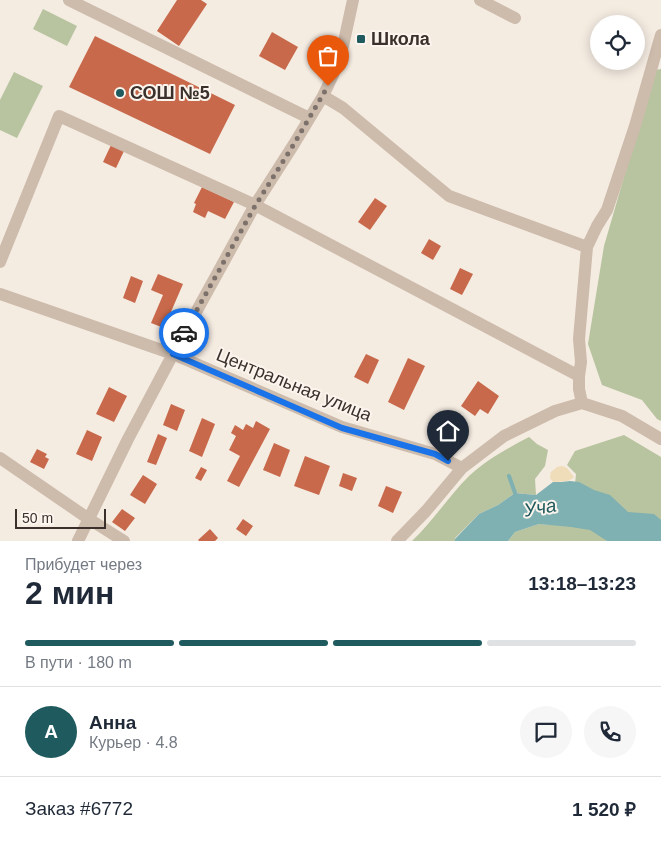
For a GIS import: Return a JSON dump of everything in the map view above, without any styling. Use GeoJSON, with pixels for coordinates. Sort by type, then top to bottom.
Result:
{"type":"FeatureCollection","features":[{"type":"Feature","properties":{"kind":"street"},"geometry":{"type":"LineString","coordinates":[[69,0],[309,118]]}},
{"type":"Feature","properties":{"kind":"street"},"geometry":{"type":"LineString","coordinates":[[78,541],[128,439],[173,354],[255,206],[294,144],[333,75],[343,46],[353,0]]}},
{"type":"Feature","properties":{"kind":"street"},"geometry":{"type":"LineString","coordinates":[[480,0],[515,18]]}},
{"type":"Feature","properties":{"kind":"street"},"geometry":{"type":"LineString","coordinates":[[582,403],[579,389],[579,339],[587,247],[607,210],[635,126],[661,35]]}},
{"type":"Feature","properties":{"kind":"street"},"geometry":{"type":"LineString","coordinates":[[322,96],[343,108],[449,196],[587,247]]}},
{"type":"Feature","properties":{"kind":"street"},"geometry":{"type":"LineString","coordinates":[[0,262],[59,116],[255,206],[579,376]]}},
{"type":"Feature","properties":{"kind":"street","name":"Центральная улица"},"geometry":{"type":"LineString","coordinates":[[0,294],[173,354],[342,428],[435,454],[462,468]]}},
{"type":"Feature","properties":{"kind":"street"},"geometry":{"type":"LineString","coordinates":[[397,541],[426,512],[462,468],[504,436],[555,411],[582,403],[622,416],[661,439]]}},
{"type":"Feature","properties":{"kind":"street"},"geometry":{"type":"LineString","coordinates":[[0,458],[124,541]]}},
{"type":"Feature","properties":{"kind":"green space"},"geometry":{"type":"Polygon","coordinates":[[[43,9],[77,26],[67,46],[33,29],[43,9]]]}},
{"type":"Feature","properties":{"kind":"green space"},"geometry":{"type":"Polygon","coordinates":[[[661,69],[661,421],[657,419],[642,400],[602,385],[588,344],[604,246],[655,70],[661,69]]]}},
{"type":"Feature","properties":{"kind":"green space"},"geometry":{"type":"Polygon","coordinates":[[[14,72],[43,86],[17,138],[0,130],[0,100],[14,72]]]}},
{"type":"Feature","properties":{"kind":"green space"},"geometry":{"type":"Polygon","coordinates":[[[624,435],[661,457],[661,541],[508,541],[515,532],[539,524],[571,526],[576,474],[567,465],[575,451],[624,435]]]}},
{"type":"Feature","properties":{"kind":"green space"},"geometry":{"type":"Polygon","coordinates":[[[529,437],[548,450],[545,466],[535,479],[536,495],[515,493],[498,505],[479,514],[455,538],[455,541],[412,541],[469,476],[505,450],[529,437]]]}},
{"type":"Feature","properties":{"kind":"sand"},"geometry":{"type":"Polygon","coordinates":[[[557,467],[567,468],[574,477],[567,481],[553,482],[550,478],[551,472],[557,467]]]}},
{"type":"Feature","properties":{"kind":"water","name":"Уча"},"geometry":{"type":"Polygon","coordinates":[[[553,482],[579,482],[594,490],[610,495],[628,512],[654,514],[661,520],[661,541],[607,541],[590,530],[539,524],[515,532],[508,541],[455,541],[479,514],[498,505],[515,493],[536,495],[553,482]]]}},
{"type":"Feature","properties":{"kind":"building"},"geometry":{"type":"Polygon","coordinates":[[[177,0],[201,0],[207,4],[179,46],[157,31],[177,0]]]}},
{"type":"Feature","properties":{"kind":"building"},"geometry":{"type":"Polygon","coordinates":[[[272,32],[298,47],[285,70],[259,56],[272,32]]]}},
{"type":"Feature","properties":{"kind":"building"},"geometry":{"type":"Polygon","coordinates":[[[95,36],[235,105],[210,154],[69,87],[95,36]]]}},
{"type":"Feature","properties":{"kind":"building"},"geometry":{"type":"Polygon","coordinates":[[[111,145],[124,151],[116,168],[103,162],[111,145]]]}},
{"type":"Feature","properties":{"kind":"building"},"geometry":{"type":"Polygon","coordinates":[[[202,187],[234,202],[225,219],[208,211],[205,218],[193,212],[196,204],[194,203],[202,187]]]}},
{"type":"Feature","properties":{"kind":"building"},"geometry":{"type":"Polygon","coordinates":[[[375,198],[387,206],[370,230],[358,222],[375,198]]]}},
{"type":"Feature","properties":{"kind":"building"},"geometry":{"type":"Polygon","coordinates":[[[429,239],[441,246],[433,260],[421,253],[429,239]]]}},
{"type":"Feature","properties":{"kind":"building"},"geometry":{"type":"Polygon","coordinates":[[[460,268],[473,274],[462,295],[450,289],[460,268]]]}},
{"type":"Feature","properties":{"kind":"building"},"geometry":{"type":"Polygon","coordinates":[[[158,274],[183,284],[164,328],[151,323],[163,295],[151,290],[158,274]]]}},
{"type":"Feature","properties":{"kind":"building"},"geometry":{"type":"Polygon","coordinates":[[[131,276],[143,281],[135,303],[123,298],[131,276]]]}},
{"type":"Feature","properties":{"kind":"building"},"geometry":{"type":"Polygon","coordinates":[[[366,354],[379,360],[368,384],[354,377],[366,354]]]}},
{"type":"Feature","properties":{"kind":"building"},"geometry":{"type":"Polygon","coordinates":[[[408,358],[425,366],[404,410],[388,402],[408,358]]]}},
{"type":"Feature","properties":{"kind":"building"},"geometry":{"type":"Polygon","coordinates":[[[478,381],[499,396],[488,414],[480,409],[475,416],[461,406],[478,381]]]}},
{"type":"Feature","properties":{"kind":"building"},"geometry":{"type":"Polygon","coordinates":[[[109,387],[127,396],[114,422],[96,414],[109,387]]]}},
{"type":"Feature","properties":{"kind":"building"},"geometry":{"type":"Polygon","coordinates":[[[171,404],[185,410],[177,431],[163,425],[171,404]]]}},
{"type":"Feature","properties":{"kind":"building"},"geometry":{"type":"Polygon","coordinates":[[[202,418],[215,424],[202,457],[189,451],[202,418]]]}},
{"type":"Feature","properties":{"kind":"building"},"geometry":{"type":"Polygon","coordinates":[[[256,421],[270,429],[239,487],[227,481],[240,456],[229,450],[236,436],[231,433],[235,425],[243,430],[246,424],[253,428],[256,421]]]}},
{"type":"Feature","properties":{"kind":"building"},"geometry":{"type":"Polygon","coordinates":[[[87,430],[102,437],[92,461],[76,454],[87,430]]]}},
{"type":"Feature","properties":{"kind":"building"},"geometry":{"type":"Polygon","coordinates":[[[158,434],[167,438],[156,465],[147,462],[158,434]]]}},
{"type":"Feature","properties":{"kind":"building"},"geometry":{"type":"Polygon","coordinates":[[[274,443],[290,450],[280,477],[263,470],[274,443]]]}},
{"type":"Feature","properties":{"kind":"building"},"geometry":{"type":"Polygon","coordinates":[[[37,449],[47,454],[45,457],[49,459],[44,469],[30,462],[37,449]]]}},
{"type":"Feature","properties":{"kind":"building"},"geometry":{"type":"Polygon","coordinates":[[[305,456],[330,466],[319,495],[294,486],[305,456]]]}},
{"type":"Feature","properties":{"kind":"building"},"geometry":{"type":"Polygon","coordinates":[[[201,467],[207,470],[201,481],[195,478],[201,467]]]}},
{"type":"Feature","properties":{"kind":"building"},"geometry":{"type":"Polygon","coordinates":[[[343,473],[357,478],[352,491],[339,486],[343,473]]]}},
{"type":"Feature","properties":{"kind":"building"},"geometry":{"type":"Polygon","coordinates":[[[143,475],[157,484],[145,504],[130,495],[143,475]]]}},
{"type":"Feature","properties":{"kind":"building"},"geometry":{"type":"Polygon","coordinates":[[[386,486],[402,492],[393,513],[378,506],[386,486]]]}},
{"type":"Feature","properties":{"kind":"building"},"geometry":{"type":"Polygon","coordinates":[[[122,509],[135,518],[125,531],[112,522],[122,509]]]}},
{"type":"Feature","properties":{"kind":"building"},"geometry":{"type":"Polygon","coordinates":[[[243,519],[253,526],[246,536],[236,529],[243,519]]]}},
{"type":"Feature","properties":{"kind":"building"},"geometry":{"type":"Polygon","coordinates":[[[210,529],[218,538],[215,541],[198,540],[210,529]]]}},
{"type":"Feature","properties":{"kind":"waterway","name":"Уча"},"geometry":{"type":"LineString","coordinates":[[509,476],[515,493]]}},
{"type":"Feature","properties":{"kind":"way so far"},"geometry":{"type":"LineString","coordinates":[[184,333],[255,206],[328,86]]}},
{"type":"Feature","properties":{"kind":"place","name":"Школа"},"geometry":{"type":"Point","coordinates":[361,39]}},
{"type":"Feature","properties":{"kind":"place","name":"СОШ №5"},"geometry":{"type":"Point","coordinates":[120,93]}},
{"type":"Feature","properties":{"kind":"route"},"geometry":{"type":"LineString","coordinates":[[184,333],[173,354],[342,428],[435,454],[448,461]]}}]}
